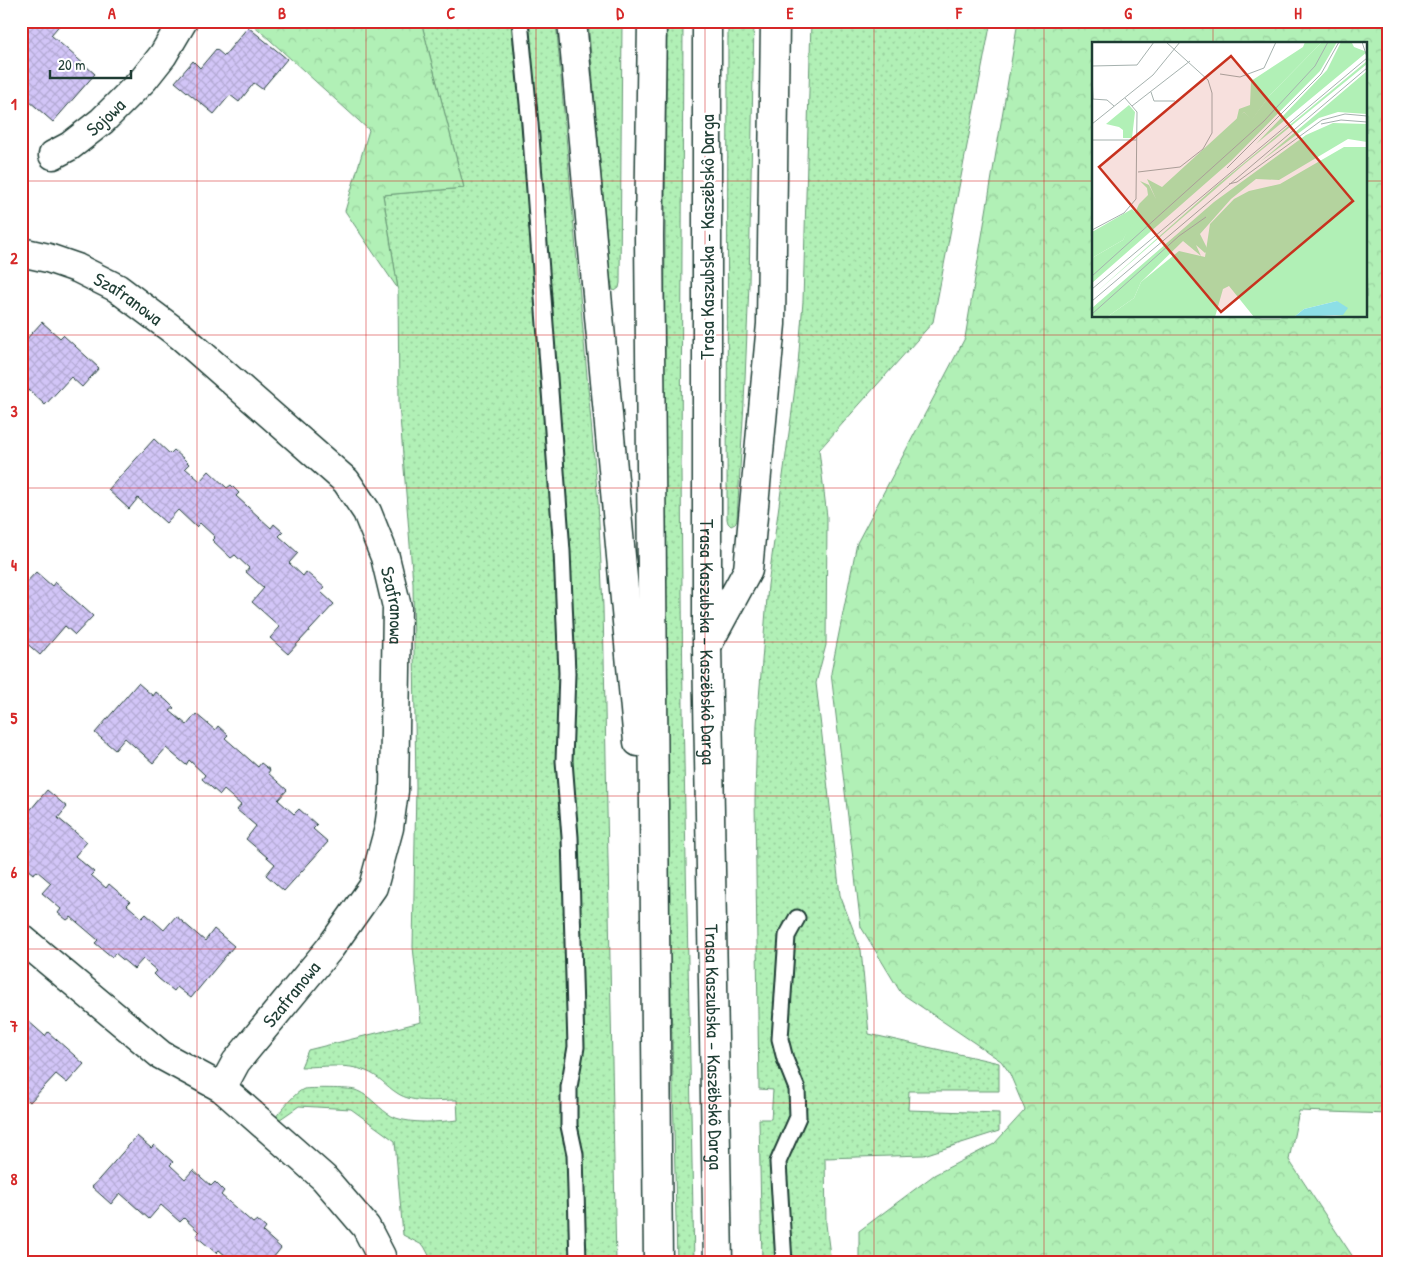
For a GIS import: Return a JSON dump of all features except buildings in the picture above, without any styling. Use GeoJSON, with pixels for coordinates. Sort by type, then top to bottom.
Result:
{"type":"FeatureCollection","features":[{"type":"Feature","properties":{"kind":"main road","name":"Sojowa"},"geometry":{"type":"LineString","coordinates":[[52,155],[70,146],[102,121],[144,79],[164,55],[183,21]]}},
{"type":"Feature","properties":{"kind":"main road"},"geometry":{"type":"LineString","coordinates":[[572,21],[656,935]]}},
{"type":"Feature","properties":{"kind":"main road"},"geometry":{"type":"LineString","coordinates":[[652,21],[649,236],[658,1263]]}},
{"type":"Feature","properties":{"kind":"main road","name":"Trasa Kaszubska – Kaszëbskô Darga"},"geometry":{"type":"LineString","coordinates":[[706,21],[707,645],[718,1263]]}},
{"type":"Feature","properties":{"kind":"main road"},"geometry":{"type":"LineString","coordinates":[[707,645],[748,570],[771,324],[775,21]]}},
{"type":"Feature","properties":{"kind":"main road","name":"Szafranowa"},"geometry":{"type":"LineString","coordinates":[[21,252],[48,258],[77,268],[117,288],[181,336],[346,481],[367,512],[385,557],[397,607],[394,791],[389,828],[373,887],[330,948],[236,1062],[222,1088]]}},
{"type":"Feature","properties":{"kind":"main road"},"geometry":{"type":"LineString","coordinates":[[24,946],[161,1055],[222,1088],[324,1178],[366,1227],[381,1256],[382,1263]]}},
{"type":"Feature","properties":{"kind":"lane"},"geometry":{"type":"LineString","coordinates":[[520,21],[530,124],[562,551],[567,673],[564,761],[570,837],[576,1047],[569,1087],[569,1126],[575,1154],[578,1263]]}},
{"type":"Feature","properties":{"kind":"lane"},"geometry":{"type":"LineString","coordinates":[[784,1263],[778,1162],[798,1117],[797,1089],[785,1059],[780,1039],[787,936],[797,918]]}},
{"type":"Feature","properties":{"kind":"green space"},"geometry":{"type":"Polygon","coordinates":[[[249,21],[421,21],[464,188],[383,195],[398,289],[345,211],[369,130],[249,21]]]}},
{"type":"Feature","properties":{"kind":"green space"},"geometry":{"type":"Polygon","coordinates":[[[421,21],[556,21],[598,502],[603,607],[616,1263],[433,1263],[424,1246],[403,1235],[395,1141],[351,1109],[299,1106],[276,1122],[274,1119],[300,1091],[304,1089],[329,1088],[351,1089],[364,1094],[387,1113],[403,1120],[426,1122],[458,1120],[457,1100],[426,1101],[410,1099],[397,1093],[371,1073],[351,1067],[301,1067],[308,1050],[421,1022],[413,947],[416,786],[413,583],[399,404],[398,289],[383,195],[464,188],[421,21]]]}},
{"type":"Feature","properties":{"kind":"green space"},"geometry":{"type":"Polygon","coordinates":[[[588,21],[622,21],[620,283],[619,288],[615,291],[613,290],[610,277],[588,21]]]}},
{"type":"Feature","properties":{"kind":"green space"},"geometry":{"type":"Polygon","coordinates":[[[667,21],[683,21],[681,470],[683,711],[694,1263],[677,1263],[667,777],[665,536],[667,21]]]}},
{"type":"Feature","properties":{"kind":"green space"},"geometry":{"type":"Polygon","coordinates":[[[728,21],[754,21],[749,284],[744,403],[737,519],[735,524],[731,526],[727,519],[728,21]]]}},
{"type":"Feature","properties":{"kind":"green space"},"geometry":{"type":"Polygon","coordinates":[[[811,21],[991,21],[933,322],[819,450],[827,517],[826,645],[816,683],[840,895],[861,950],[869,1034],[999,1063],[999,1091],[909,1091],[908,1110],[999,1113],[999,1131],[924,1155],[825,1158],[826,1224],[831,1263],[762,1263],[759,1119],[771,1119],[773,1090],[759,1089],[755,800],[757,724],[768,585],[798,364],[803,301],[811,21]]]}},
{"type":"Feature","properties":{"kind":"green space"},"geometry":{"type":"Polygon","coordinates":[[[1018,21],[1389,21],[1389,1114],[1299,1111],[1289,1160],[1357,1263],[859,1263],[859,1231],[934,1175],[994,1144],[1025,1110],[1009,1072],[1001,1061],[901,993],[861,927],[831,673],[857,543],[965,338],[1018,21]]]}}]}
